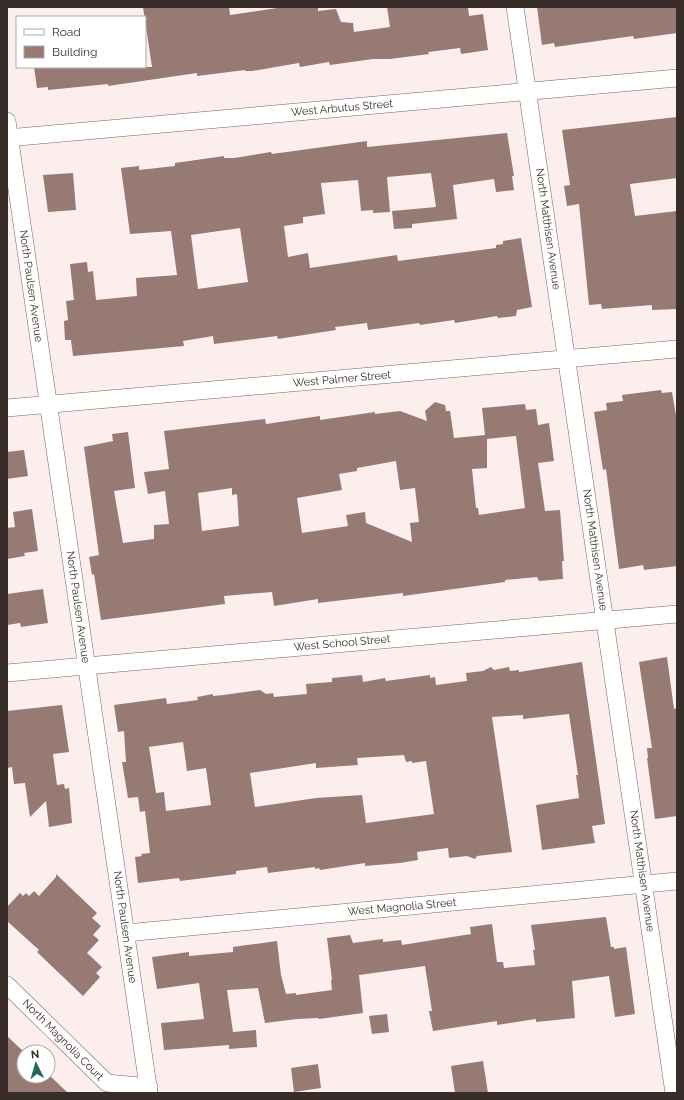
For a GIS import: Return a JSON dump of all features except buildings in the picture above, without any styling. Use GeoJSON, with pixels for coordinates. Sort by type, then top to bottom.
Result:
{"type":"FeatureCollection","features":[{"type":"Feature","properties":{"kind":"street","name":"North Matthisen Avenue"},"geometry":{"type":"LineString","coordinates":[[516,7],[674,1093]]}},
{"type":"Feature","properties":{"kind":"street","name":"West Arbutus Street"},"geometry":{"type":"LineString","coordinates":[[8,138],[677,78]]}},
{"type":"Feature","properties":{"kind":"street","name":"North Paulsen Avenue"},"geometry":{"type":"LineString","coordinates":[[7,121],[8,138],[49,406],[149,1090]]}},
{"type":"Feature","properties":{"kind":"street","name":"West Palmer Street"},"geometry":{"type":"LineString","coordinates":[[7,408],[49,406],[677,349]]}},
{"type":"Feature","properties":{"kind":"street","name":"West School Street"},"geometry":{"type":"LineString","coordinates":[[7,673],[677,614]]}},
{"type":"Feature","properties":{"kind":"street","name":"West Magnolia Street"},"geometry":{"type":"LineString","coordinates":[[126,933],[677,881]]}},
{"type":"Feature","properties":{"kind":"street","name":"North Magnolia Court"},"geometry":{"type":"LineString","coordinates":[[7,985],[107,1083],[149,1090]]}}]}
